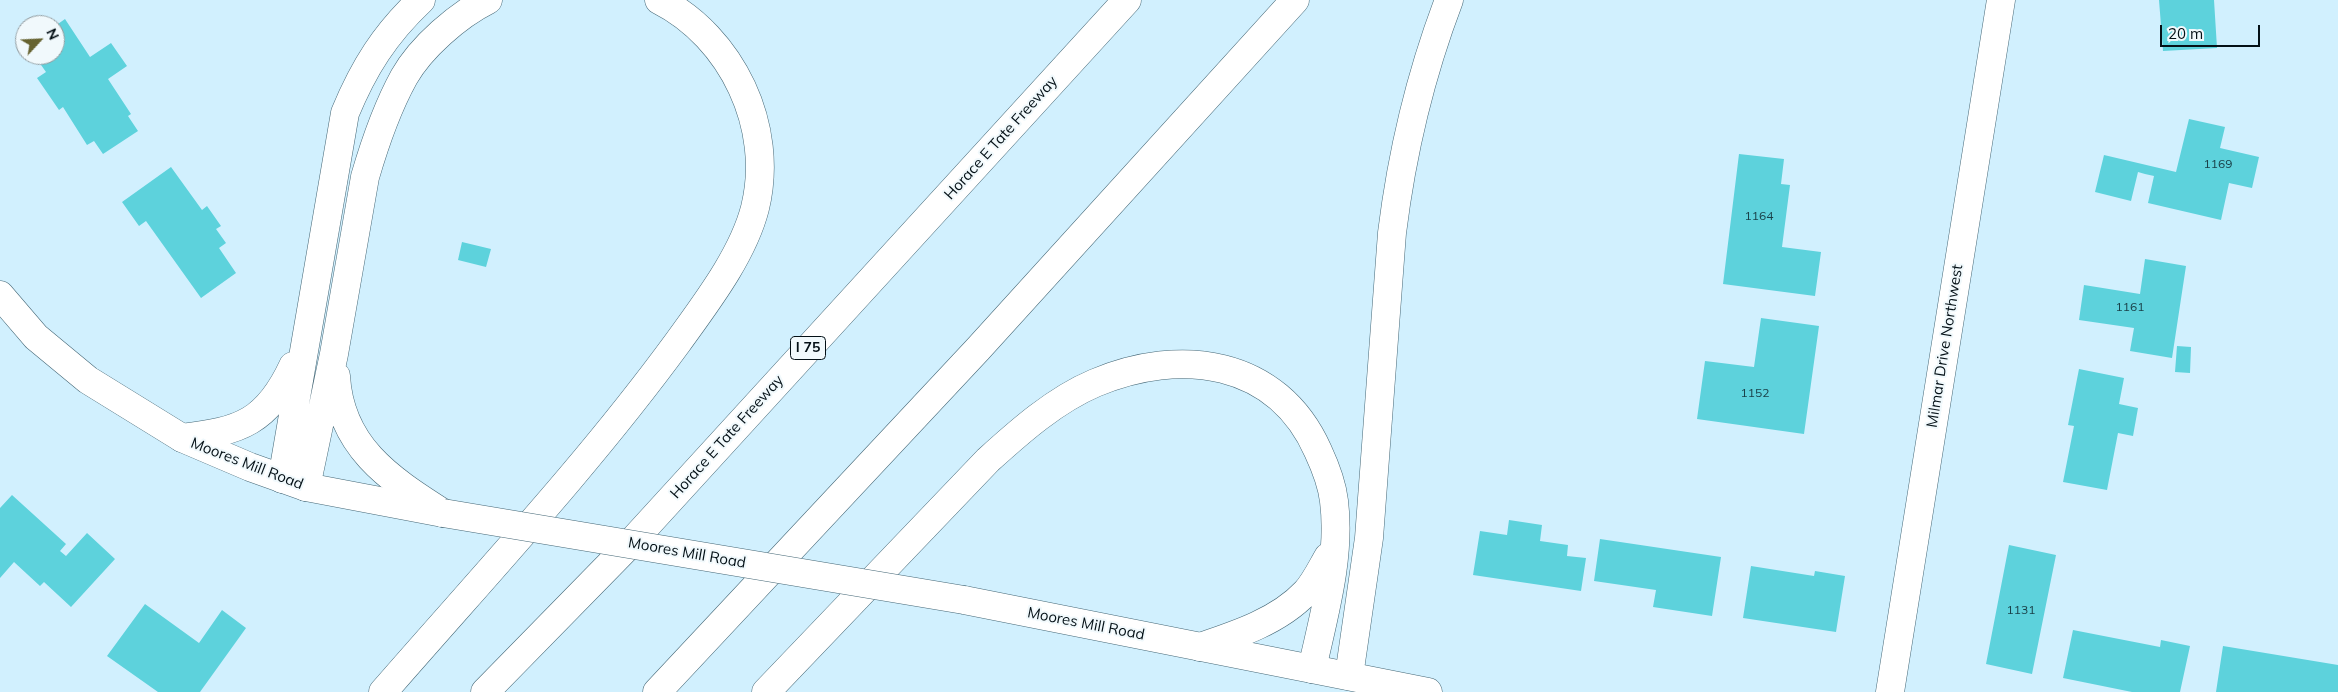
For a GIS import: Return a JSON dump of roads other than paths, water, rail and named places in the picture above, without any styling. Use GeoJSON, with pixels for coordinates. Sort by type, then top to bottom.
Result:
{"type":"FeatureCollection","features":[{"type":"Feature","properties":{"kind":"main road"},"geometry":{"type":"LineString","coordinates":[[294,483],[308,325],[345,113],[360,79],[379,46],[402,18],[421,0]]}},
{"type":"Feature","properties":{"kind":"main road"},"geometry":{"type":"LineString","coordinates":[[294,483],[334,354],[365,177],[373,149],[404,76],[440,33],[476,6],[488,0]]}},
{"type":"Feature","properties":{"kind":"main road"},"geometry":{"type":"LineString","coordinates":[[383,692],[606,434],[660,367],[706,304],[735,257],[755,208],[760,164],[755,122],[743,88],[726,59],[703,30],[674,7],[659,0]]}},
{"type":"Feature","properties":{"kind":"main road","name":"Horace E Tate Freeway"},"geometry":{"type":"LineString","coordinates":[[485,692],[626,547],[1127,0]]}},
{"type":"Feature","properties":{"kind":"main road"},"geometry":{"type":"LineString","coordinates":[[657,692],[978,349],[1295,0]]}},
{"type":"Feature","properties":{"kind":"main road"},"geometry":{"type":"LineString","coordinates":[[1349,676],[1368,538],[1392,233],[1398,184],[1408,128],[1423,74],[1449,0]]}},
{"type":"Feature","properties":{"kind":"main road","name":"Milmar Drive Northwest"},"geometry":{"type":"LineString","coordinates":[[1890,692],[2001,0]]}},
{"type":"Feature","properties":{"kind":"main road","name":"Moores Mill Road"},"geometry":{"type":"LineString","coordinates":[[0,295],[36,336],[88,380],[182,438],[294,483],[443,512],[964,600],[1428,692]]}},
{"type":"Feature","properties":{"kind":"main road"},"geometry":{"type":"LineString","coordinates":[[182,438],[212,435],[235,428],[254,419],[270,405],[282,390],[308,325]]}},
{"type":"Feature","properties":{"kind":"main road"},"geometry":{"type":"LineString","coordinates":[[334,354],[340,404],[346,424],[357,444],[376,465],[396,482],[443,512]]}},
{"type":"Feature","properties":{"kind":"main road"},"geometry":{"type":"LineString","coordinates":[[766,692],[988,460],[1020,430],[1056,405],[1094,383],[1134,370],[1174,363],[1216,367],[1252,379],[1283,400],[1309,432],[1325,467],[1334,499],[1337,540],[1312,669]]}},
{"type":"Feature","properties":{"kind":"main road"},"geometry":{"type":"LineString","coordinates":[[1200,647],[1247,630],[1289,607],[1306,593],[1318,576],[1337,540]]}}]}
